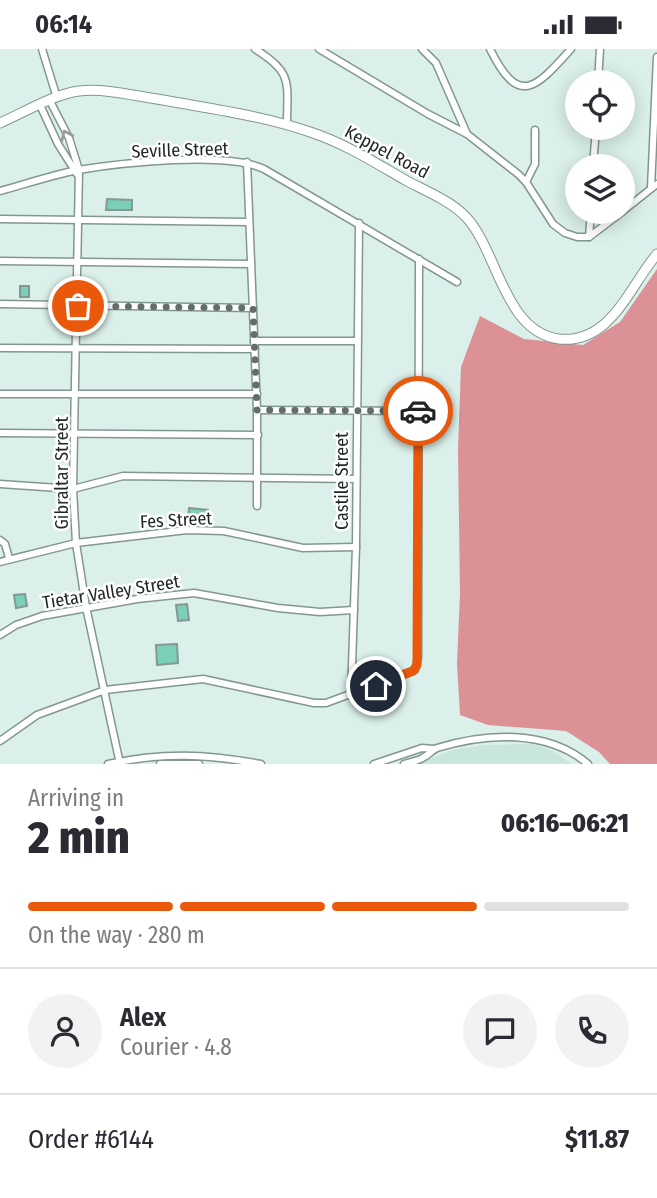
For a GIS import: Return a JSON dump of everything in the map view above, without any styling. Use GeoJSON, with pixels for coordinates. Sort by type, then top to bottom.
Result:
{"type":"FeatureCollection","features":[{"type":"Feature","properties":{"kind":"street"},"geometry":{"type":"LineString","coordinates":[[42,49],[53,99],[69,138],[78,173]]}},
{"type":"Feature","properties":{"kind":"street"},"geometry":{"type":"LineString","coordinates":[[319,49],[467,134],[526,182],[553,224],[571,236],[589,237],[607,224]]}},
{"type":"Feature","properties":{"kind":"street"},"geometry":{"type":"LineString","coordinates":[[422,49],[436,63],[467,134]]}},
{"type":"Feature","properties":{"kind":"street"},"geometry":{"type":"LineString","coordinates":[[490,49],[508,80],[524,86],[531,86],[545,78],[572,49]]}},
{"type":"Feature","properties":{"kind":"street"},"geometry":{"type":"LineString","coordinates":[[599,70],[600,49]]}},
{"type":"Feature","properties":{"kind":"street"},"geometry":{"type":"LineString","coordinates":[[258,50],[282,69],[287,90],[287,125]]}},
{"type":"Feature","properties":{"kind":"street"},"geometry":{"type":"LineString","coordinates":[[635,202],[654,186],[657,57]]}},
{"type":"Feature","properties":{"kind":"street","name":"Keppel Road"},"geometry":{"type":"LineString","coordinates":[[0,123],[78,91],[107,91],[287,125],[314,133],[344,146],[459,211],[474,228],[522,318],[531,327],[559,339],[579,338],[600,329],[657,254]]}},
{"type":"Feature","properties":{"kind":"street"},"geometry":{"type":"LineString","coordinates":[[40,105],[58,144],[78,173]]}},
{"type":"Feature","properties":{"kind":"street"},"geometry":{"type":"LineString","coordinates":[[526,182],[535,164],[535,130]]}},
{"type":"Feature","properties":{"kind":"street","name":"Seville Street"},"geometry":{"type":"LineString","coordinates":[[0,191],[78,173],[173,161],[247,162],[359,223],[457,282]]}},
{"type":"Feature","properties":{"kind":"street"},"geometry":{"type":"LineString","coordinates":[[247,162],[257,394],[257,506]]}},
{"type":"Feature","properties":{"kind":"street","name":"Gibraltar Street"},"geometry":{"type":"LineString","coordinates":[[78,173],[74,489],[76,543],[86,607],[106,690],[119,763]]}},
{"type":"Feature","properties":{"kind":"street"},"geometry":{"type":"LineString","coordinates":[[0,219],[249,222]]}},
{"type":"Feature","properties":{"kind":"street","name":"Castile Street"},"geometry":{"type":"LineString","coordinates":[[351,696],[356,547],[359,223]]}},
{"type":"Feature","properties":{"kind":"street"},"geometry":{"type":"LineString","coordinates":[[589,237],[590,224]]}},
{"type":"Feature","properties":{"kind":"street"},"geometry":{"type":"LineString","coordinates":[[0,741],[37,715],[106,690],[203,679],[314,703],[337,701],[413,671],[417,667],[419,259]]}},
{"type":"Feature","properties":{"kind":"street"},"geometry":{"type":"LineString","coordinates":[[0,261],[251,264]]}},
{"type":"Feature","properties":{"kind":"street"},"geometry":{"type":"LineString","coordinates":[[0,304],[253,308]]}},
{"type":"Feature","properties":{"kind":"street"},"geometry":{"type":"LineString","coordinates":[[0,348],[77,350],[357,341]]}},
{"type":"Feature","properties":{"kind":"street"},"geometry":{"type":"LineString","coordinates":[[0,394],[257,394]]}},
{"type":"Feature","properties":{"kind":"street"},"geometry":{"type":"LineString","coordinates":[[257,410],[418,411]]}},
{"type":"Feature","properties":{"kind":"street"},"geometry":{"type":"LineString","coordinates":[[0,433],[258,436]]}},
{"type":"Feature","properties":{"kind":"street"},"geometry":{"type":"LineString","coordinates":[[0,484],[74,489],[123,476],[356,479]]}},
{"type":"Feature","properties":{"kind":"street","name":"Fes Street"},"geometry":{"type":"LineString","coordinates":[[0,562],[76,543],[200,530],[224,531],[296,547],[356,547]]}},
{"type":"Feature","properties":{"kind":"street"},"geometry":{"type":"LineString","coordinates":[[0,540],[5,544],[9,558]]}},
{"type":"Feature","properties":{"kind":"street","name":"Tietar Valley Street"},"geometry":{"type":"LineString","coordinates":[[0,635],[16,625],[42,616],[86,607],[194,593],[320,613],[354,610]]}},
{"type":"Feature","properties":{"kind":"street"},"geometry":{"type":"LineString","coordinates":[[374,764],[422,748],[434,749],[477,739],[533,739],[567,750],[588,764]]}},
{"type":"Feature","properties":{"kind":"street"},"geometry":{"type":"LineString","coordinates":[[404,764],[425,757],[434,749]]}},
{"type":"Feature","properties":{"kind":"street"},"geometry":{"type":"LineString","coordinates":[[108,764],[176,754],[261,764]]}},
{"type":"Feature","properties":{"kind":"street"},"geometry":{"type":"LineString","coordinates":[[160,764],[199,764]]}},
{"type":"Feature","properties":{"kind":"shaded area"},"geometry":{"type":"Polygon","coordinates":[[[657,269],[657,764],[610,764],[599,752],[566,731],[488,725],[460,715],[457,663],[461,367],[480,316],[524,339],[583,345],[620,322],[657,269]]]}},
{"type":"Feature","properties":{"kind":"shaded area"},"geometry":{"type":"Polygon","coordinates":[[[533,744],[552,750],[571,764],[417,764],[453,750],[484,745],[533,744]]]}},
{"type":"Feature","properties":{"kind":"building"},"geometry":{"type":"Polygon","coordinates":[[[107,199],[132,200],[132,210],[106,210],[107,199]]]}},
{"type":"Feature","properties":{"kind":"building"},"geometry":{"type":"Polygon","coordinates":[[[20,286],[29,286],[29,297],[20,297],[20,286]]]}},
{"type":"Feature","properties":{"kind":"building"},"geometry":{"type":"Polygon","coordinates":[[[189,508],[208,510],[208,521],[188,520],[189,508]]]}},
{"type":"Feature","properties":{"kind":"building"},"geometry":{"type":"Polygon","coordinates":[[[25,594],[27,606],[16,608],[14,595],[25,594]]]}},
{"type":"Feature","properties":{"kind":"building"},"geometry":{"type":"Polygon","coordinates":[[[187,604],[189,620],[178,621],[176,605],[187,604]]]}},
{"type":"Feature","properties":{"kind":"building"},"geometry":{"type":"Polygon","coordinates":[[[177,644],[178,663],[157,665],[156,645],[177,644]]]}},
{"type":"Feature","properties":{"kind":"way so far"},"geometry":{"type":"LineString","coordinates":[[78,306],[253,308],[257,410],[418,411]]}},
{"type":"Feature","properties":{"kind":"route"},"geometry":{"type":"LineString","coordinates":[[376,686],[413,671],[417,665],[418,411]]}}]}
